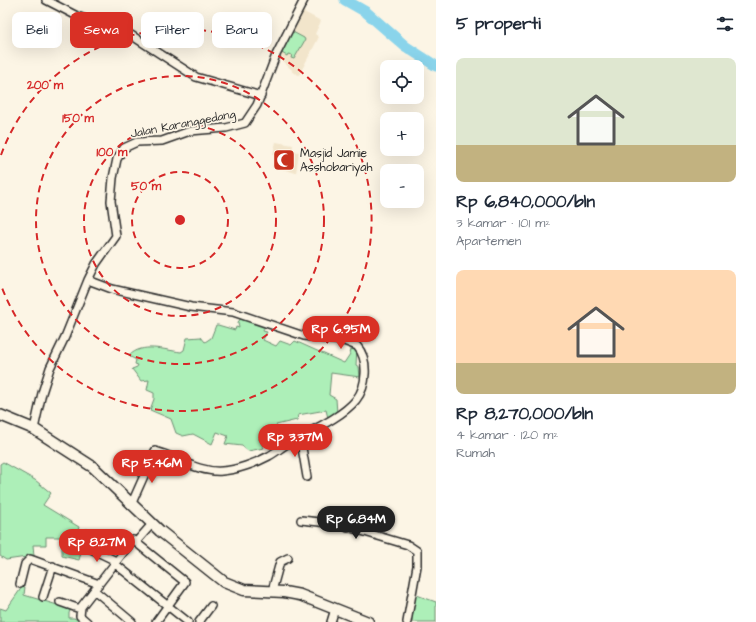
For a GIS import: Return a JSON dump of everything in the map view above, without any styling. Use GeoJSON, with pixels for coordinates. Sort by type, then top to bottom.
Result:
{"type":"FeatureCollection","features":[{"type":"Feature","properties":{"kind":"street"},"geometry":{"type":"LineString","coordinates":[[46,0],[77,16],[131,35],[196,76],[261,96]]}},
{"type":"Feature","properties":{"kind":"street","name":"Jalan Karanggedang"},"geometry":{"type":"LineString","coordinates":[[34,429],[42,393],[50,368],[96,264],[116,236],[111,200],[113,178],[117,159],[124,148],[137,142],[162,141],[190,131],[226,128],[245,123],[261,96],[276,55],[304,0]]}},
{"type":"Feature","properties":{"kind":"street"},"geometry":{"type":"LineString","coordinates":[[88,280],[112,289],[191,307],[233,312],[304,336],[344,341],[357,346],[363,357],[365,372],[360,394],[355,401],[332,418],[269,456],[223,471],[196,466],[155,451],[131,505]]}},
{"type":"Feature","properties":{"kind":"street"},"geometry":{"type":"LineString","coordinates":[[0,415],[34,429],[93,467],[131,505],[177,546],[224,582],[244,590],[272,591],[300,595],[368,622]]}},
{"type":"Feature","properties":{"kind":"street"},"geometry":{"type":"LineString","coordinates":[[300,436],[308,477]]}},
{"type":"Feature","properties":{"kind":"street"},"geometry":{"type":"LineString","coordinates":[[301,520],[342,525],[408,545],[417,551],[417,566],[407,622]]}},
{"type":"Feature","properties":{"kind":"street"},"geometry":{"type":"LineString","coordinates":[[136,542],[152,524]]}},
{"type":"Feature","properties":{"kind":"street"},"geometry":{"type":"LineString","coordinates":[[87,622],[80,616],[80,609],[133,540],[184,580],[184,585],[156,622]]}},
{"type":"Feature","properties":{"kind":"street"},"geometry":{"type":"LineString","coordinates":[[87,547],[115,562],[188,622]]}},
{"type":"Feature","properties":{"kind":"street"},"geometry":{"type":"LineString","coordinates":[[272,591],[280,562],[288,558]]}},
{"type":"Feature","properties":{"kind":"street"},"geometry":{"type":"LineString","coordinates":[[20,584],[25,564],[28,560],[33,559],[98,584]]}},
{"type":"Feature","properties":{"kind":"street"},"geometry":{"type":"LineString","coordinates":[[43,597],[53,566]]}},
{"type":"Feature","properties":{"kind":"street"},"geometry":{"type":"LineString","coordinates":[[94,590],[132,622]]}},
{"type":"Feature","properties":{"kind":"street"},"geometry":{"type":"LineString","coordinates":[[60,602],[80,609]]}},
{"type":"Feature","properties":{"kind":"street"},"geometry":{"type":"LineString","coordinates":[[199,622],[211,606]]}},
{"type":"Feature","properties":{"kind":"street"},"geometry":{"type":"LineString","coordinates":[[332,622],[335,609]]}},
{"type":"Feature","properties":{"kind":"shaded area"},"geometry":{"type":"Polygon","coordinates":[[[302,11],[321,21],[315,34],[319,37],[299,75],[292,72],[292,70],[278,57],[302,11]]]}},
{"type":"Feature","properties":{"kind":"shaded area"},"geometry":{"type":"Polygon","coordinates":[[[276,142],[293,145],[292,151],[299,152],[296,173],[272,166],[276,155],[273,154],[276,142]]]}},
{"type":"Feature","properties":{"kind":"green space"},"geometry":{"type":"Polygon","coordinates":[[[291,31],[305,40],[294,59],[291,58],[292,55],[288,54],[287,56],[280,52],[291,31]]]}},
{"type":"Feature","properties":{"kind":"green space"},"geometry":{"type":"Polygon","coordinates":[[[243,316],[266,324],[263,331],[267,332],[263,340],[276,346],[280,341],[291,345],[295,341],[344,363],[350,354],[352,345],[357,347],[356,365],[359,367],[360,377],[331,373],[329,395],[336,399],[337,413],[328,418],[326,410],[298,415],[297,420],[276,425],[277,431],[259,439],[264,448],[248,451],[242,446],[225,444],[228,436],[217,432],[212,444],[193,434],[183,436],[176,433],[171,419],[150,410],[154,399],[154,393],[147,390],[149,380],[141,381],[132,369],[138,365],[135,364],[136,360],[129,356],[140,349],[147,348],[181,352],[184,350],[187,338],[201,337],[205,342],[211,338],[216,325],[235,330],[236,327],[239,328],[238,322],[243,316]]]}},
{"type":"Feature","properties":{"kind":"green space"},"geometry":{"type":"Polygon","coordinates":[[[3,462],[35,480],[51,493],[43,505],[79,527],[78,530],[85,532],[86,529],[95,531],[93,546],[83,545],[79,560],[62,556],[62,537],[46,537],[46,545],[33,545],[34,556],[6,560],[0,556],[0,464],[3,462]]]}},
{"type":"Feature","properties":{"kind":"green space"},"geometry":{"type":"Polygon","coordinates":[[[22,587],[25,587],[24,595],[71,609],[69,618],[74,618],[81,622],[0,622],[0,608],[6,610],[22,587]]]}},
{"type":"Feature","properties":{"kind":"green space"},"geometry":{"type":"Polygon","coordinates":[[[414,594],[436,602],[436,622],[409,622],[414,594]]]}},
{"type":"Feature","properties":{"kind":"waterway"},"geometry":{"type":"LineString","coordinates":[[345,0],[366,12],[405,46],[436,66]]}},
{"type":"Feature","properties":{"kind":"place","name":"Masjid Jamie Asshobariyah"},"geometry":{"type":"Point","coordinates":[284,160]}}]}
